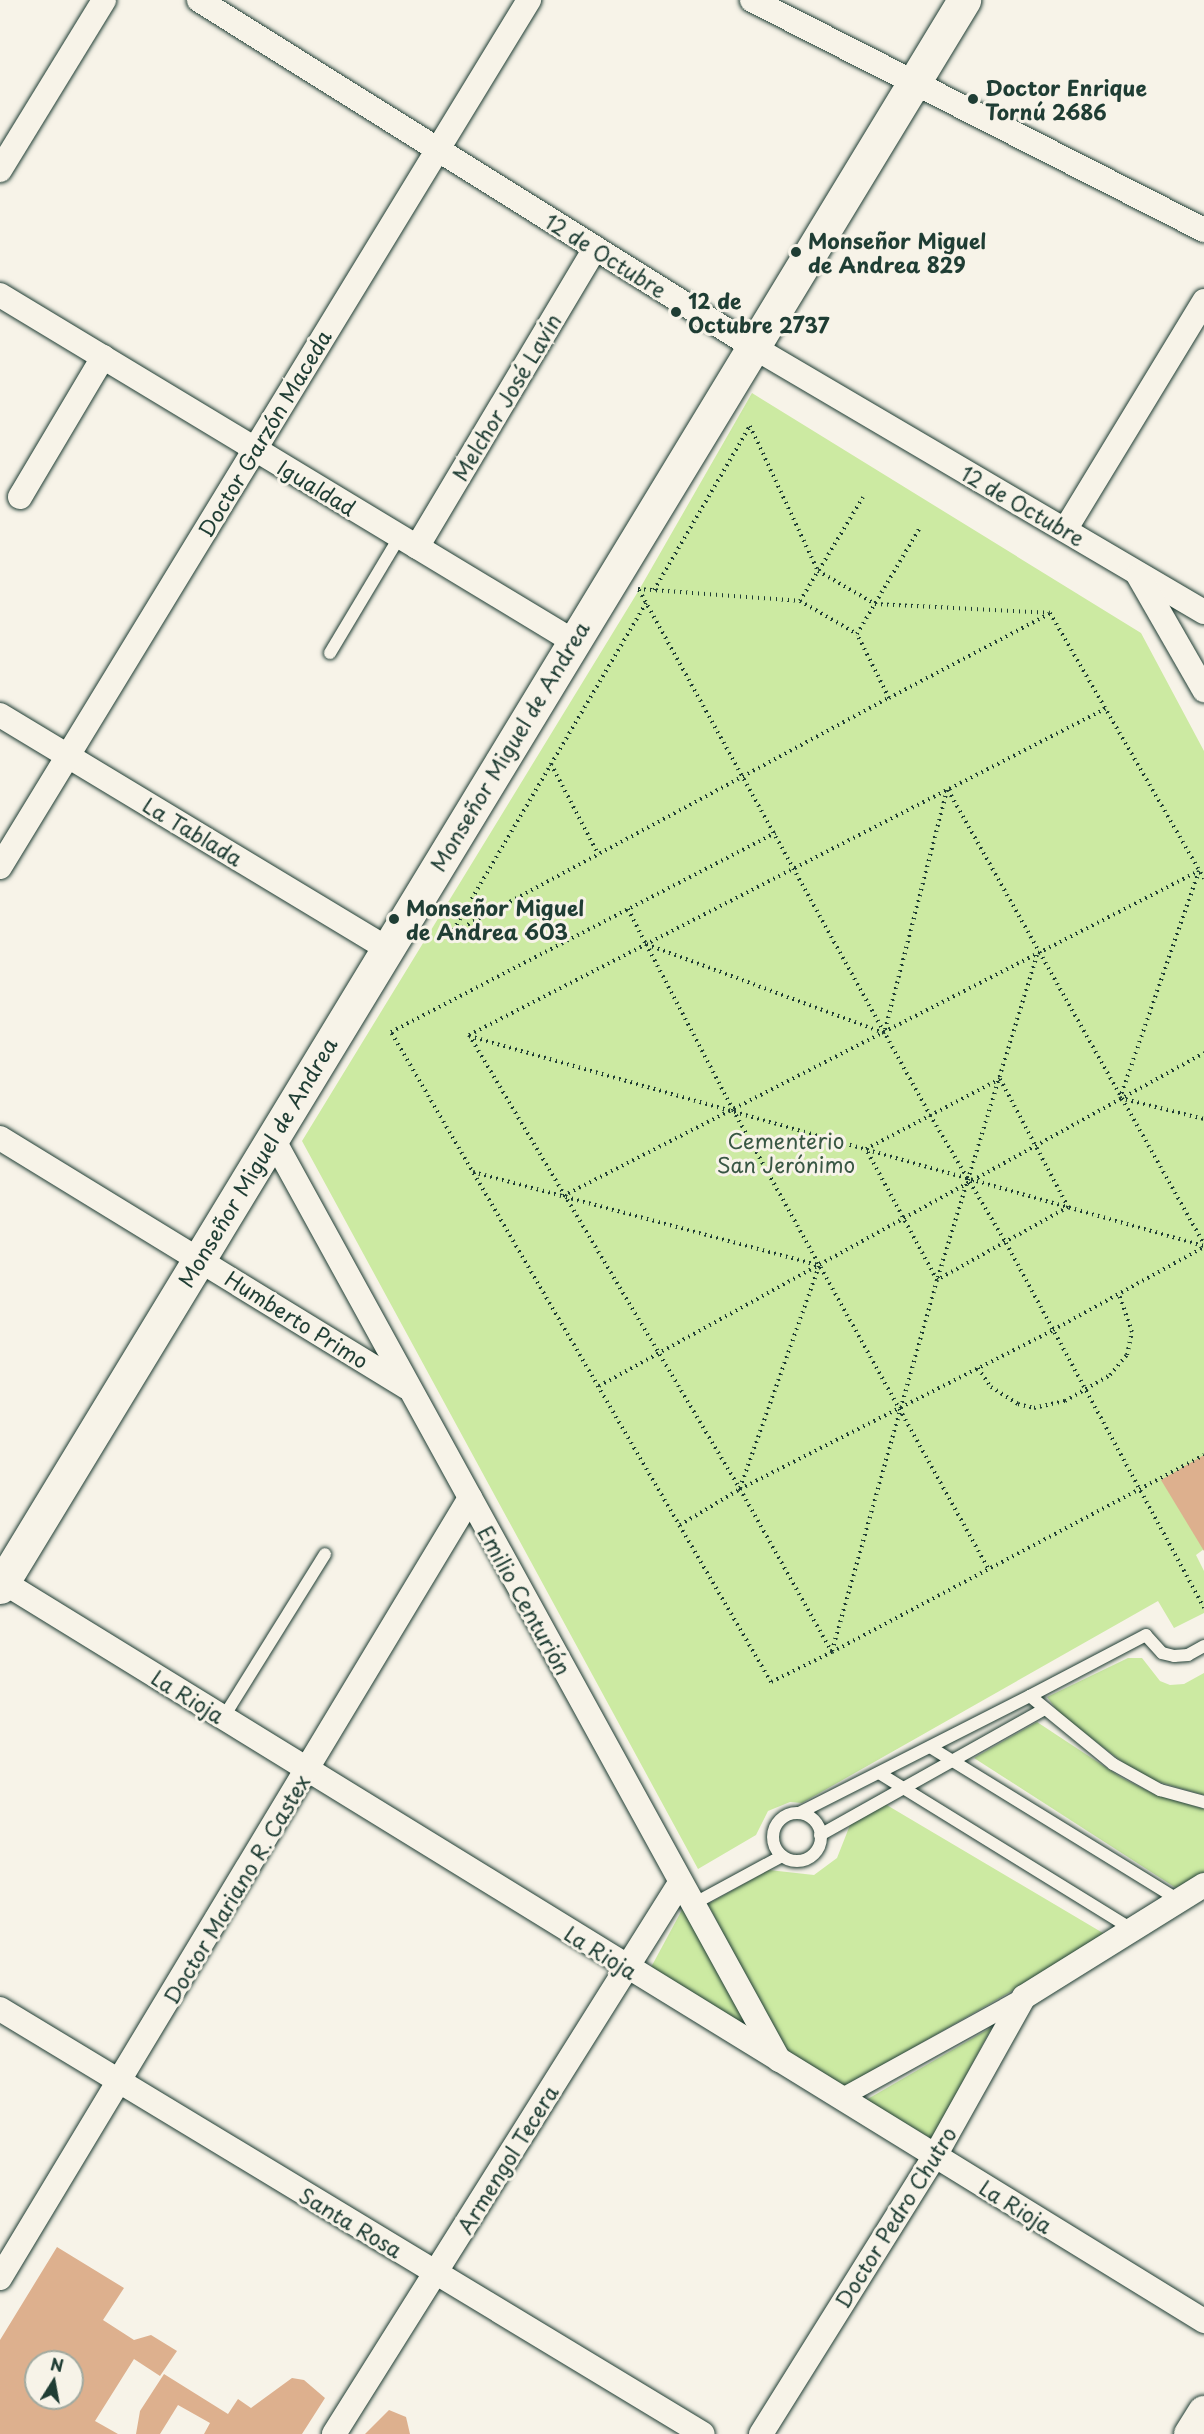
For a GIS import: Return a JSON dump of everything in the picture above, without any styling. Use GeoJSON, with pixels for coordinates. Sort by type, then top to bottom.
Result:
{"type":"FeatureCollection","features":[{"type":"Feature","properties":{"kind":"main road","name":"Monseñor Miguel de Andrea"},"geometry":{"type":"LineString","coordinates":[[1,1583],[573,641],[755,348],[964,0]]}},
{"type":"Feature","properties":{"kind":"main road"},"geometry":{"type":"LineString","coordinates":[[1190,2434],[1204,2412]]}},
{"type":"Feature","properties":{"kind":"street"},"geometry":{"type":"LineString","coordinates":[[0,170],[104,0]]}},
{"type":"Feature","properties":{"kind":"street","name":"12 de Octubre"},"geometry":{"type":"LineString","coordinates":[[199,0],[755,348],[1204,612]]}},
{"type":"Feature","properties":{"kind":"street","name":"Doctor Garzón Maceda"},"geometry":{"type":"LineString","coordinates":[[0,867],[436,148],[529,0]]}},
{"type":"Feature","properties":{"kind":"street"},"geometry":{"type":"LineString","coordinates":[[752,0],[914,86],[1204,230]]}},
{"type":"Feature","properties":{"kind":"street","name":"Melchor José Lavín"},"geometry":{"type":"LineString","coordinates":[[408,542],[595,248]]}},
{"type":"Feature","properties":{"kind":"street","name":"Igualdad"},"geometry":{"type":"LineString","coordinates":[[0,295],[573,641]]}},
{"type":"Feature","properties":{"kind":"street"},"geometry":{"type":"LineString","coordinates":[[1065,530],[1204,301]]}},
{"type":"Feature","properties":{"kind":"street"},"geometry":{"type":"LineString","coordinates":[[20,497],[103,357]]}},
{"type":"Feature","properties":{"kind":"street"},"geometry":{"type":"LineString","coordinates":[[1137,572],[1204,690]]}},
{"type":"Feature","properties":{"kind":"street","name":"La Tablada"},"geometry":{"type":"LineString","coordinates":[[0,715],[387,948]]}},
{"type":"Feature","properties":{"kind":"street","name":"Emilio Centurión"},"geometry":{"type":"LineString","coordinates":[[272,1137],[680,1883],[695,1903],[780,2061]]}},
{"type":"Feature","properties":{"kind":"street","name":"Humberto Primo"},"geometry":{"type":"LineString","coordinates":[[0,1138],[409,1388]]}},
{"type":"Feature","properties":{"kind":"street","name":"Doctor Mariano R. Castex"},"geometry":{"type":"LineString","coordinates":[[0,2278],[470,1498]]}},
{"type":"Feature","properties":{"kind":"street","name":"La Rioja"},"geometry":{"type":"LineString","coordinates":[[1,1583],[1204,2321]]}},
{"type":"Feature","properties":{"kind":"street","name":"Armengol Tecera"},"geometry":{"type":"LineString","coordinates":[[334,2434],[680,1883]]}},
{"type":"Feature","properties":{"kind":"street","name":"Doctor Pedro Chutro"},"geometry":{"type":"LineString","coordinates":[[841,2098],[1024,1997],[1130,1928],[1203,1887]]}},
{"type":"Feature","properties":{"kind":"street","name":"Doctor Pedro Chutro"},"geometry":{"type":"LineString","coordinates":[[761,2434],[934,2156],[1024,1997]]}},
{"type":"Feature","properties":{"kind":"street","name":"Santa Rosa"},"geometry":{"type":"LineString","coordinates":[[0,2009],[703,2434]]}},
{"type":"Feature","properties":{"kind":"lane"},"geometry":{"type":"LineString","coordinates":[[330,653],[408,542]]}},
{"type":"Feature","properties":{"kind":"lane"},"geometry":{"type":"LineString","coordinates":[[223,1718],[325,1554]]}},
{"type":"Feature","properties":{"kind":"lane"},"geometry":{"type":"LineString","coordinates":[[1043,1710],[820,1835],[812,1856],[797,1861],[782,1856],[774,1844],[774,1828],[784,1817],[799,1814],[1146,1635],[1162,1653],[1174,1656],[1204,1646]]}},
{"type":"Feature","properties":{"kind":"lane"},"geometry":{"type":"LineString","coordinates":[[1030,1696],[1043,1710],[1092,1750],[1132,1776],[1160,1790],[1204,1802]]}},
{"type":"Feature","properties":{"kind":"lane"},"geometry":{"type":"LineString","coordinates":[[930,1747],[955,1760],[1179,1900]]}},
{"type":"Feature","properties":{"kind":"lane"},"geometry":{"type":"LineString","coordinates":[[879,1773],[1130,1928]]}},
{"type":"Feature","properties":{"kind":"lane"},"geometry":{"type":"LineString","coordinates":[[799,1814],[814,1821],[820,1835]]}},
{"type":"Feature","properties":{"kind":"lane"},"geometry":{"type":"LineString","coordinates":[[695,1903],[782,1856]]}},
{"type":"Feature","properties":{"kind":"path"},"geometry":{"type":"LineString","coordinates":[[654,591],[750,426],[818,571],[875,604],[1050,613]]}},
{"type":"Feature","properties":{"kind":"path"},"geometry":{"type":"LineString","coordinates":[[800,601],[863,496]]}},
{"type":"Feature","properties":{"kind":"path"},"geometry":{"type":"LineString","coordinates":[[857,634],[919,529]]}},
{"type":"Feature","properties":{"kind":"path"},"geometry":{"type":"LineString","coordinates":[[889,698],[857,634],[800,601],[639,590],[930,1115],[1006,1243],[1204,1608]]}},
{"type":"Feature","properties":{"kind":"path"},"geometry":{"type":"LineString","coordinates":[[646,603],[452,933],[743,775],[1050,613]]}},
{"type":"Feature","properties":{"kind":"path"},"geometry":{"type":"LineString","coordinates":[[1050,613],[1204,879]]}},
{"type":"Feature","properties":{"kind":"path"},"geometry":{"type":"LineString","coordinates":[[469,1035],[1105,709]]}},
{"type":"Feature","properties":{"kind":"path"},"geometry":{"type":"LineString","coordinates":[[551,764],[598,854]]}},
{"type":"Feature","properties":{"kind":"path"},"geometry":{"type":"LineString","coordinates":[[947,790],[1037,955],[1204,1246]]}},
{"type":"Feature","properties":{"kind":"path"},"geometry":{"type":"LineString","coordinates":[[884,1033],[947,790]]}},
{"type":"Feature","properties":{"kind":"path"},"geometry":{"type":"LineString","coordinates":[[775,834],[391,1032],[771,1682],[1140,1491],[1204,1455]]}},
{"type":"Feature","properties":{"kind":"path"},"geometry":{"type":"LineString","coordinates":[[563,1196],[1199,871]]}},
{"type":"Feature","properties":{"kind":"path"},"geometry":{"type":"LineString","coordinates":[[1120,1098],[1199,871]]}},
{"type":"Feature","properties":{"kind":"path"},"geometry":{"type":"LineString","coordinates":[[628,909],[733,1110],[989,1570]]}},
{"type":"Feature","properties":{"kind":"path"},"geometry":{"type":"LineString","coordinates":[[646,944],[884,1033]]}},
{"type":"Feature","properties":{"kind":"path"},"geometry":{"type":"LineString","coordinates":[[832,1652],[937,1280],[970,1179],[1037,955]]}},
{"type":"Feature","properties":{"kind":"path"},"geometry":{"type":"LineString","coordinates":[[469,1035],[1204,1246]]}},
{"type":"Feature","properties":{"kind":"path"},"geometry":{"type":"LineString","coordinates":[[469,1035],[563,1196],[740,1489],[832,1652]]}},
{"type":"Feature","properties":{"kind":"path"},"geometry":{"type":"LineString","coordinates":[[599,1386],[970,1179],[1204,1053]]}},
{"type":"Feature","properties":{"kind":"path"},"geometry":{"type":"LineString","coordinates":[[866,1149],[1000,1079]]}},
{"type":"Feature","properties":{"kind":"path"},"geometry":{"type":"LineString","coordinates":[[1000,1079],[1068,1207]]}},
{"type":"Feature","properties":{"kind":"path"},"geometry":{"type":"LineString","coordinates":[[1120,1098],[1204,1119]]}},
{"type":"Feature","properties":{"kind":"path"},"geometry":{"type":"LineString","coordinates":[[866,1149],[937,1280]]}},
{"type":"Feature","properties":{"kind":"path"},"geometry":{"type":"LineString","coordinates":[[473,1172],[819,1265]]}},
{"type":"Feature","properties":{"kind":"path"},"geometry":{"type":"LineString","coordinates":[[937,1280],[1068,1207]]}},
{"type":"Feature","properties":{"kind":"path"},"geometry":{"type":"LineString","coordinates":[[680,1525],[740,1489],[1053,1330],[1204,1246]]}},
{"type":"Feature","properties":{"kind":"path"},"geometry":{"type":"LineString","coordinates":[[740,1489],[819,1265]]}},
{"type":"Feature","properties":{"kind":"path"},"geometry":{"type":"LineString","coordinates":[[978,1368],[1001,1396],[1034,1408],[1051,1407],[1086,1390],[1110,1375],[1127,1355],[1132,1332],[1119,1295]]}},
{"type":"Feature","properties":{"kind":"green space","name":"Cementerio San Jerónimo"},"geometry":{"type":"Polygon","coordinates":[[[752,393],[1141,633],[1204,751],[1204,1549],[1196,1555],[1204,1571],[1204,1613],[1174,1628],[1158,1601],[802,1803],[790,1802],[768,1811],[756,1835],[698,1869],[302,1141],[639,590],[752,393]]]}},
{"type":"Feature","properties":{"kind":"green space"},"geometry":{"type":"Polygon","coordinates":[[[1128,1658],[1142,1658],[1160,1681],[1170,1685],[1184,1684],[1204,1673],[1204,1795],[1152,1780],[1125,1764],[1060,1714],[1047,1697],[1128,1658]]]}},
{"type":"Feature","properties":{"kind":"green space"},"geometry":{"type":"Polygon","coordinates":[[[1037,1722],[1122,1778],[1156,1795],[1204,1809],[1204,1872],[1176,1888],[974,1758],[1037,1722]]]}},
{"type":"Feature","properties":{"kind":"green space"},"geometry":{"type":"Polygon","coordinates":[[[885,1804],[1108,1936],[841,2089],[786,2056],[708,1904],[769,1870],[814,1875],[837,1858],[850,1825],[885,1804]]]}},
{"type":"Feature","properties":{"kind":"green space"},"geometry":{"type":"Polygon","coordinates":[[[683,1908],[756,2036],[649,1971],[683,1908]]]}},
{"type":"Feature","properties":{"kind":"green space"},"geometry":{"type":"Polygon","coordinates":[[[992,2027],[932,2139],[866,2100],[992,2027]]]}},
{"type":"Feature","properties":{"kind":"building"},"geometry":{"type":"Polygon","coordinates":[[[1204,1455],[1204,1551],[1161,1480],[1204,1455]]]}},
{"type":"Feature","properties":{"kind":"building"},"geometry":{"type":"Polygon","coordinates":[[[57,2247],[124,2288],[103,2320],[134,2340],[151,2335],[177,2351],[160,2376],[134,2359],[95,2421],[118,2434],[0,2434],[0,2340],[57,2247]]]}},
{"type":"Feature","properties":{"kind":"building"},"geometry":{"type":"Polygon","coordinates":[[[164,2374],[228,2414],[238,2399],[251,2408],[292,2378],[304,2380],[325,2398],[302,2434],[204,2434],[210,2423],[178,2405],[160,2434],[136,2434],[140,2411],[164,2374]]]}},
{"type":"Feature","properties":{"kind":"building"},"geometry":{"type":"Polygon","coordinates":[[[389,2410],[406,2417],[410,2434],[365,2434],[389,2410]]]}},
{"type":"Feature","properties":{"kind":"place","name":"Doctor Enrique Tornú 2686"},"geometry":{"type":"Point","coordinates":[973,99]}},
{"type":"Feature","properties":{"kind":"place","name":"Monseñor Miguel de Andrea 829"},"geometry":{"type":"Point","coordinates":[796,252]}},
{"type":"Feature","properties":{"kind":"place","name":"12 de Octubre 2737"},"geometry":{"type":"Point","coordinates":[676,312]}},
{"type":"Feature","properties":{"kind":"place","name":"Monseñor Miguel de Andrea 603"},"geometry":{"type":"Point","coordinates":[394,919]}}]}
